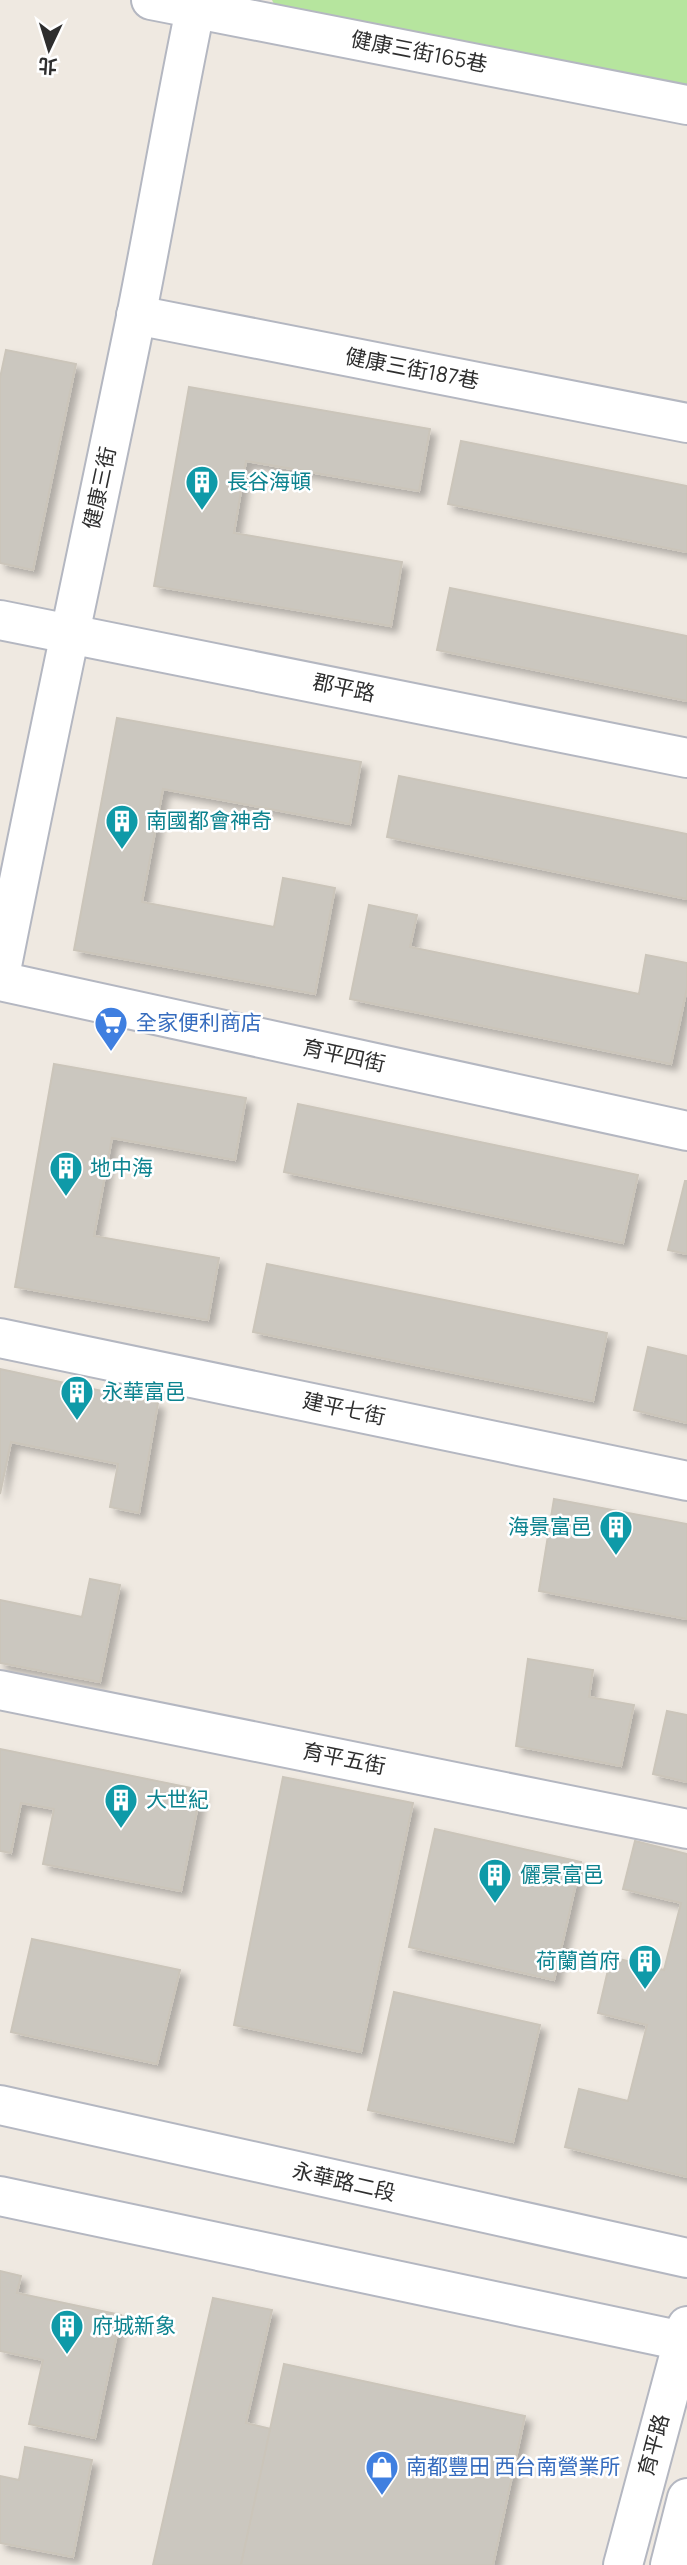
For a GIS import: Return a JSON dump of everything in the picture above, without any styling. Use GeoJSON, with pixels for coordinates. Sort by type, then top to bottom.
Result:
{"type":"FeatureCollection","features":[{"type":"Feature","properties":{"kind":"street","name":"健康三街165巷"},"geometry":{"type":"LineString","coordinates":[[151,0],[196,4],[687,105]]}},
{"type":"Feature","properties":{"kind":"street","name":"健康三街"},"geometry":{"type":"LineString","coordinates":[[0,978],[56,689],[71,633],[136,315],[196,4]]}},
{"type":"Feature","properties":{"kind":"street","name":"健康三街187巷"},"geometry":{"type":"LineString","coordinates":[[136,315],[687,423]]}},
{"type":"Feature","properties":{"kind":"street","name":"郡平路"},"geometry":{"type":"LineString","coordinates":[[0,620],[687,758]]}},
{"type":"Feature","properties":{"kind":"street","name":"育平四街"},"geometry":{"type":"LineString","coordinates":[[0,978],[687,1131]]}},
{"type":"Feature","properties":{"kind":"street","name":"建平七街"},"geometry":{"type":"LineString","coordinates":[[0,1338],[687,1480]]}},
{"type":"Feature","properties":{"kind":"street","name":"育平五街"},"geometry":{"type":"LineString","coordinates":[[0,1690],[687,1829]]}},
{"type":"Feature","properties":{"kind":"street","name":"永華路二段"},"geometry":{"type":"LineString","coordinates":[[0,2105],[687,2258]]}},
{"type":"Feature","properties":{"kind":"street"},"geometry":{"type":"LineString","coordinates":[[0,2196],[686,2336]]}},
{"type":"Feature","properties":{"kind":"street","name":"育平路"},"geometry":{"type":"LineString","coordinates":[[623,2565],[686,2336]]}},
{"type":"Feature","properties":{"kind":"street"},"geometry":{"type":"LineString","coordinates":[[670,2565],[687,2498]]}},
{"type":"Feature","properties":{"kind":"green space"},"geometry":{"type":"Polygon","coordinates":[[[272,0],[687,0],[687,85],[274,4],[272,0]]]}},
{"type":"Feature","properties":{"kind":"building"},"geometry":{"type":"Polygon","coordinates":[[[6,350],[76,364],[33,570],[0,563],[0,378],[6,350]]]}},
{"type":"Feature","properties":{"kind":"building","name":"長谷海頓"},"geometry":{"type":"Polygon","coordinates":[[[189,387],[430,429],[419,491],[246,461],[234,533],[402,562],[391,626],[154,586],[189,387]]]}},
{"type":"Feature","properties":{"kind":"building"},"geometry":{"type":"Polygon","coordinates":[[[461,441],[687,486],[687,552],[448,504],[461,441]]]}},
{"type":"Feature","properties":{"kind":"building"},"geometry":{"type":"Polygon","coordinates":[[[450,588],[687,636],[687,701],[437,650],[450,588]]]}},
{"type":"Feature","properties":{"kind":"building","name":"南國都會神奇"},"geometry":{"type":"Polygon","coordinates":[[[117,718],[361,762],[350,824],[163,789],[142,902],[274,927],[283,878],[335,888],[315,994],[74,950],[117,718]]]}},
{"type":"Feature","properties":{"kind":"building"},"geometry":{"type":"Polygon","coordinates":[[[399,776],[687,834],[687,899],[387,837],[399,776]]]}},
{"type":"Feature","properties":{"kind":"building"},"geometry":{"type":"Polygon","coordinates":[[[369,905],[417,915],[410,947],[639,994],[646,955],[687,963],[687,988],[671,1064],[350,999],[369,905]]]}},
{"type":"Feature","properties":{"kind":"building","name":"地中海"},"geometry":{"type":"Polygon","coordinates":[[[54,1064],[246,1098],[235,1160],[112,1138],[94,1236],[219,1258],[208,1320],[15,1287],[54,1064]]]}},
{"type":"Feature","properties":{"kind":"building"},"geometry":{"type":"Polygon","coordinates":[[[298,1104],[638,1175],[623,1243],[284,1172],[298,1104]]]}},
{"type":"Feature","properties":{"kind":"building"},"geometry":{"type":"Polygon","coordinates":[[[687,1181],[687,1254],[668,1250],[687,1181]]]}},
{"type":"Feature","properties":{"kind":"building"},"geometry":{"type":"Polygon","coordinates":[[[267,1264],[607,1333],[593,1401],[253,1332],[267,1264]]]}},
{"type":"Feature","properties":{"kind":"building"},"geometry":{"type":"Polygon","coordinates":[[[648,1347],[687,1356],[687,1423],[634,1410],[648,1347]]]}},
{"type":"Feature","properties":{"kind":"building","name":"永華富邑"},"geometry":{"type":"Polygon","coordinates":[[[0,1369],[158,1403],[139,1513],[110,1507],[118,1464],[11,1442],[0,1494],[0,1369]]]}},
{"type":"Feature","properties":{"kind":"building","name":"海景富邑"},"geometry":{"type":"Polygon","coordinates":[[[554,1499],[687,1524],[687,1619],[539,1591],[554,1499]]]}},
{"type":"Feature","properties":{"kind":"building"},"geometry":{"type":"Polygon","coordinates":[[[90,1579],[120,1585],[100,1682],[0,1663],[0,1600],[82,1617],[90,1579]]]}},
{"type":"Feature","properties":{"kind":"building"},"geometry":{"type":"Polygon","coordinates":[[[528,1659],[593,1670],[589,1697],[634,1705],[621,1766],[516,1746],[528,1659]]]}},
{"type":"Feature","properties":{"kind":"building"},"geometry":{"type":"Polygon","coordinates":[[[667,1711],[687,1715],[687,1782],[653,1774],[667,1711]]]}},
{"type":"Feature","properties":{"kind":"building","name":"大世紀"},"geometry":{"type":"Polygon","coordinates":[[[0,1749],[201,1790],[181,1891],[43,1864],[54,1809],[21,1803],[11,1853],[0,1851],[0,1749]]]}},
{"type":"Feature","properties":{"kind":"building"},"geometry":{"type":"Polygon","coordinates":[[[283,1777],[413,1803],[361,2052],[234,2025],[283,1777]]]}},
{"type":"Feature","properties":{"kind":"building","name":"儷景富邑"},"geometry":{"type":"Polygon","coordinates":[[[435,1829],[581,1862],[554,1980],[409,1947],[435,1829]]]}},
{"type":"Feature","properties":{"kind":"building","name":"荷蘭首府"},"geometry":{"type":"Polygon","coordinates":[[[635,1841],[687,1854],[687,2177],[565,2147],[579,2089],[628,2101],[647,2025],[598,2013],[611,1957],[664,1970],[681,1903],[623,1889],[635,1841]]]}},
{"type":"Feature","properties":{"kind":"building"},"geometry":{"type":"Polygon","coordinates":[[[32,1939],[180,1970],[157,2064],[11,2032],[32,1939]]]}},
{"type":"Feature","properties":{"kind":"building"},"geometry":{"type":"Polygon","coordinates":[[[394,1992],[540,2025],[513,2142],[368,2110],[394,1992]]]}},
{"type":"Feature","properties":{"kind":"building","name":"府城新象"},"geometry":{"type":"Polygon","coordinates":[[[0,2271],[21,2276],[17,2293],[121,2315],[95,2438],[29,2424],[43,2360],[0,2351],[0,2271]]]}},
{"type":"Feature","properties":{"kind":"building"},"geometry":{"type":"Polygon","coordinates":[[[213,2298],[272,2310],[246,2423],[271,2429],[241,2565],[153,2565],[213,2298]]]}},
{"type":"Feature","properties":{"kind":"building","name":"南都豐田 西台南營業所"},"geometry":{"type":"Polygon","coordinates":[[[284,2364],[525,2416],[493,2565],[241,2565],[284,2364]]]}},
{"type":"Feature","properties":{"kind":"building"},"geometry":{"type":"Polygon","coordinates":[[[25,2447],[92,2460],[73,2557],[0,2543],[0,2476],[19,2480],[25,2447]]]}},
{"type":"Feature","properties":{"kind":"place","name":"長谷海頓"},"geometry":{"type":"Point","coordinates":[202,512]}},
{"type":"Feature","properties":{"kind":"place","name":"南國都會神奇"},"geometry":{"type":"Point","coordinates":[122,851]}},
{"type":"Feature","properties":{"kind":"place","name":"全家便利商店"},"geometry":{"type":"Point","coordinates":[111,1053]}},
{"type":"Feature","properties":{"kind":"place","name":"地中海"},"geometry":{"type":"Point","coordinates":[66,1198]}},
{"type":"Feature","properties":{"kind":"place","name":"永華富邑"},"geometry":{"type":"Point","coordinates":[77,1422]}},
{"type":"Feature","properties":{"kind":"place","name":"海景富邑"},"geometry":{"type":"Point","coordinates":[616,1557]}},
{"type":"Feature","properties":{"kind":"place","name":"大世紀"},"geometry":{"type":"Point","coordinates":[121,1830]}},
{"type":"Feature","properties":{"kind":"place","name":"儷景富邑"},"geometry":{"type":"Point","coordinates":[495,1905]}},
{"type":"Feature","properties":{"kind":"place","name":"荷蘭首府"},"geometry":{"type":"Point","coordinates":[645,1991]}},
{"type":"Feature","properties":{"kind":"place","name":"府城新象"},"geometry":{"type":"Point","coordinates":[67,2356]}},
{"type":"Feature","properties":{"kind":"place","name":"南都豐田 西台南營業所"},"geometry":{"type":"Point","coordinates":[382,2497]}}]}
